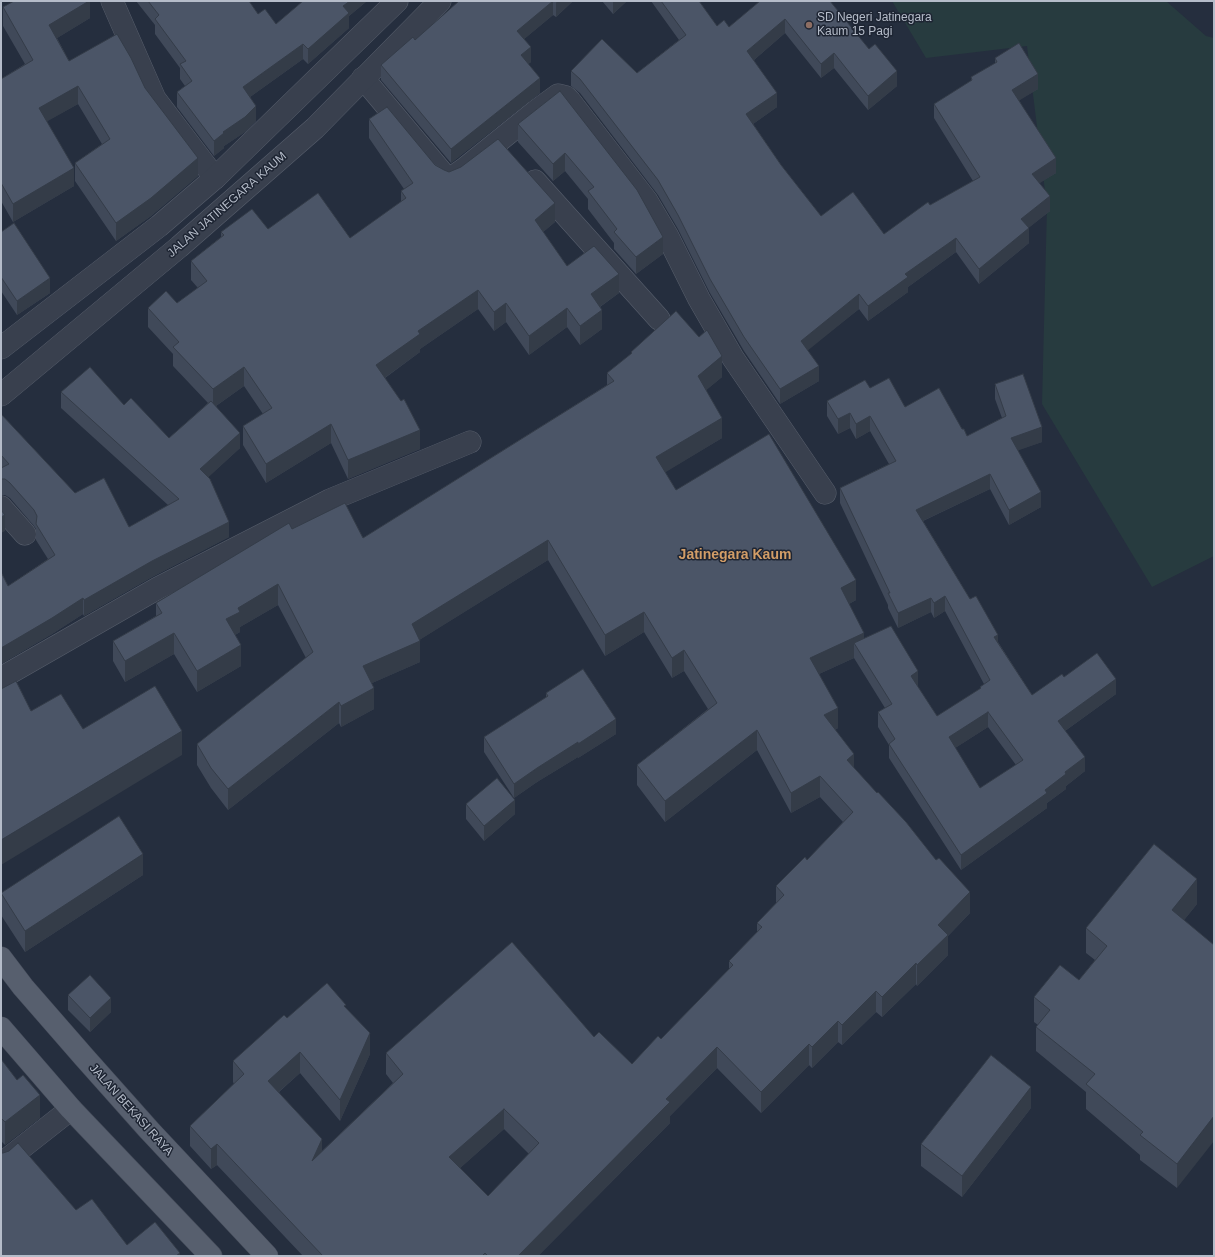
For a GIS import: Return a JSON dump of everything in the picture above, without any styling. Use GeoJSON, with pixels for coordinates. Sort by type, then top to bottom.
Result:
{"type":"FeatureCollection","features":[{"type":"Feature","properties":{"kind":"main road","name":"JALAN BEKASI RAYA"},"geometry":{"type":"LineString","coordinates":[[1,958],[23,987],[84,1057],[160,1142],[267,1256]]}},
{"type":"Feature","properties":{"kind":"main road"},"geometry":{"type":"LineString","coordinates":[[1,1028],[71,1109],[211,1256]]}},
{"type":"Feature","properties":{"kind":"street"},"geometry":{"type":"LineString","coordinates":[[112,1],[155,99],[215,178]]}},
{"type":"Feature","properties":{"kind":"street"},"geometry":{"type":"LineString","coordinates":[[1,348],[159,226],[215,178],[397,1]]}},
{"type":"Feature","properties":{"kind":"street","name":"JALAN JATINEGARA KAUM"},"geometry":{"type":"LineString","coordinates":[[1,395],[179,247],[315,128],[440,1]]}},
{"type":"Feature","properties":{"kind":"street"},"geometry":{"type":"LineString","coordinates":[[363,78],[445,176],[449,178],[510,153],[536,111],[558,95],[566,97],[647,201],[667,235],[699,299],[733,358],[825,493]]}},
{"type":"Feature","properties":{"kind":"street"},"geometry":{"type":"LineString","coordinates":[[510,153],[659,319]]}},
{"type":"Feature","properties":{"kind":"street"},"geometry":{"type":"LineString","coordinates":[[159,226],[179,247]]}},
{"type":"Feature","properties":{"kind":"street"},"geometry":{"type":"LineString","coordinates":[[1,678],[158,588],[330,500],[470,442]]}},
{"type":"Feature","properties":{"kind":"street"},"geometry":{"type":"LineString","coordinates":[[1,507],[25,534]]}},
{"type":"Feature","properties":{"kind":"street"},"geometry":{"type":"LineString","coordinates":[[1,1164],[71,1109]]}},
{"type":"Feature","properties":{"kind":"green space"},"geometry":{"type":"Polygon","coordinates":[[[892,1],[1166,1],[1206,36],[1214,38],[1214,556],[1152,587],[1042,404],[1047,207],[1027,46],[926,58],[892,1]]]}},
{"type":"Feature","properties":{"kind":"building"},"geometry":{"type":"Polygon","coordinates":[[[14,1],[89,1],[49,25],[69,61],[117,34],[131,58],[145,88],[198,158],[151,198],[116,223],[75,163],[110,139],[78,86],[39,108],[74,168],[13,204],[1,183],[1,79],[33,60],[3,7],[14,1]]]}},
{"type":"Feature","properties":{"kind":"building"},"geometry":{"type":"Polygon","coordinates":[[[148,1],[249,1],[258,14],[265,9],[276,24],[303,1],[350,1],[343,6],[349,13],[308,49],[303,44],[243,87],[256,106],[245,117],[223,132],[224,133],[214,141],[177,92],[192,81],[180,64],[186,61],[155,19],[159,15],[148,1]]]}},
{"type":"Feature","properties":{"kind":"building"},"geometry":{"type":"Polygon","coordinates":[[[459,1],[553,1],[517,31],[531,47],[521,55],[540,78],[451,149],[381,65],[413,37],[415,40],[459,1]]]}},
{"type":"Feature","properties":{"kind":"building"},"geometry":{"type":"Polygon","coordinates":[[[661,1],[699,1],[717,26],[724,20],[729,27],[760,1],[830,1],[869,49],[875,44],[897,71],[868,96],[834,53],[821,64],[785,19],[747,51],[777,93],[746,114],[781,165],[821,216],[853,192],[884,234],[928,202],[930,205],[980,177],[934,104],[972,80],[971,77],[997,62],[995,58],[1019,43],[1038,74],[1012,90],[1056,158],[1032,174],[1050,196],[1021,219],[1029,228],[979,269],[956,238],[905,274],[908,277],[868,306],[859,294],[801,341],[819,366],[780,389],[744,337],[710,279],[678,215],[658,180],[580,79],[571,71],[602,39],[637,73],[686,35],[661,1]]]}},
{"type":"Feature","properties":{"kind":"building"},"geometry":{"type":"Polygon","coordinates":[[[560,91],[637,190],[663,237],[636,257],[614,232],[617,229],[588,191],[594,187],[565,153],[553,164],[518,124],[560,91]]]}},
{"type":"Feature","properties":{"kind":"building"},"geometry":{"type":"Polygon","coordinates":[[[387,107],[435,165],[449,172],[461,167],[498,139],[555,203],[535,220],[567,266],[594,246],[619,274],[591,294],[602,310],[580,326],[567,308],[529,336],[506,303],[494,312],[478,290],[418,331],[420,334],[376,365],[401,401],[404,399],[420,430],[348,460],[331,424],[266,464],[243,426],[272,408],[244,367],[213,389],[173,347],[179,342],[148,308],[166,291],[177,303],[207,281],[191,261],[224,235],[221,232],[252,209],[268,229],[318,193],[350,238],[406,198],[401,191],[413,183],[369,119],[387,107]]]}},
{"type":"Feature","properties":{"kind":"building"},"geometry":{"type":"Polygon","coordinates":[[[14,223],[50,278],[17,301],[1,277],[1,232],[14,223]]]}},
{"type":"Feature","properties":{"kind":"building"},"geometry":{"type":"Polygon","coordinates":[[[676,311],[699,337],[707,330],[722,356],[698,376],[722,418],[656,457],[676,490],[769,434],[856,580],[841,588],[864,633],[810,658],[838,708],[824,715],[854,754],[847,760],[906,822],[936,860],[939,858],[970,892],[938,925],[948,935],[917,965],[916,963],[882,997],[876,991],[842,1025],[838,1021],[812,1047],[809,1044],[761,1092],[717,1047],[666,1099],[670,1102],[518,1256],[488,1256],[485,1253],[482,1256],[323,1256],[217,1144],[211,1149],[190,1126],[244,1074],[233,1061],[284,1015],[287,1018],[327,983],[346,1005],[344,1006],[370,1033],[340,1100],[300,1052],[268,1081],[322,1139],[312,1161],[403,1074],[386,1053],[512,942],[594,1037],[599,1032],[632,1064],[658,1036],[661,1039],[733,965],[729,961],[762,927],[757,923],[784,895],[776,886],[805,857],[807,860],[853,812],[820,776],[791,793],[757,730],[665,801],[637,765],[717,703],[684,650],[672,658],[644,612],[605,635],[548,540],[412,624],[420,641],[363,666],[374,688],[341,706],[339,702],[228,789],[211,768],[197,744],[313,652],[278,584],[238,608],[240,612],[226,619],[241,645],[197,671],[174,633],[125,661],[113,641],[162,613],[156,603],[289,523],[292,529],[345,503],[363,538],[614,381],[607,373],[632,353],[631,352],[676,311]],[[504,1109],[449,1157],[488,1196],[539,1143],[504,1109]]]}},
{"type":"Feature","properties":{"kind":"building"},"geometry":{"type":"Polygon","coordinates":[[[90,367],[124,405],[131,398],[169,438],[211,401],[240,433],[200,469],[210,479],[229,522],[152,561],[84,600],[83,598],[1,648],[1,572],[8,586],[55,555],[36,524],[37,516],[34,510],[10,483],[5,479],[1,479],[1,468],[9,464],[1,455],[1,414],[75,493],[104,478],[129,527],[179,499],[61,392],[90,367]]]}},
{"type":"Feature","properties":{"kind":"building"},"geometry":{"type":"Polygon","coordinates":[[[1023,374],[1042,427],[1011,438],[1041,492],[1009,510],[990,474],[916,510],[970,599],[976,596],[998,635],[994,637],[1032,695],[1062,674],[1064,677],[1097,653],[1116,679],[1058,721],[1085,757],[1045,790],[1047,793],[961,855],[889,744],[895,739],[878,712],[892,704],[854,643],[891,626],[918,671],[911,676],[937,716],[981,688],[980,687],[990,680],[945,596],[934,603],[931,598],[898,613],[840,488],[896,461],[870,416],[856,424],[850,413],[838,419],[827,401],[865,380],[870,388],[889,378],[905,407],[939,388],[967,436],[1006,416],[995,384],[1023,374]],[[988,712],[949,737],[980,788],[1023,760],[988,712]]]}},
{"type":"Feature","properties":{"kind":"building"},"geometry":{"type":"Polygon","coordinates":[[[1,510],[5,515],[1,517],[1,510]]]}},
{"type":"Feature","properties":{"kind":"building"},"geometry":{"type":"Polygon","coordinates":[[[583,669],[616,719],[514,784],[484,737],[548,696],[546,693],[583,669]]]}},
{"type":"Feature","properties":{"kind":"building"},"geometry":{"type":"Polygon","coordinates":[[[16,681],[31,711],[61,694],[83,729],[155,686],[182,731],[1,840],[1,689],[16,681]]]}},
{"type":"Feature","properties":{"kind":"building"},"geometry":{"type":"Polygon","coordinates":[[[497,778],[515,800],[484,826],[466,804],[497,778]]]}},
{"type":"Feature","properties":{"kind":"building"},"geometry":{"type":"Polygon","coordinates":[[[119,816],[143,854],[25,931],[1,893],[119,816]]]}},
{"type":"Feature","properties":{"kind":"building"},"geometry":{"type":"Polygon","coordinates":[[[1154,844],[1197,879],[1172,910],[1214,945],[1214,1116],[1177,1164],[1140,1135],[1143,1132],[1086,1084],[1095,1074],[1036,1027],[1050,1010],[1034,997],[1060,965],[1079,980],[1107,946],[1086,928],[1154,844]]]}},
{"type":"Feature","properties":{"kind":"building"},"geometry":{"type":"Polygon","coordinates":[[[90,975],[111,998],[90,1018],[68,995],[90,975]]]}},
{"type":"Feature","properties":{"kind":"building"},"geometry":{"type":"Polygon","coordinates":[[[991,1055],[1031,1087],[962,1176],[921,1144],[991,1055]]]}},
{"type":"Feature","properties":{"kind":"building"},"geometry":{"type":"Polygon","coordinates":[[[1,1059],[17,1080],[23,1075],[40,1095],[5,1122],[1,1118],[1,1059]]]}},
{"type":"Feature","properties":{"kind":"building"},"geometry":{"type":"Polygon","coordinates":[[[18,1143],[76,1210],[92,1199],[127,1245],[155,1222],[180,1253],[176,1256],[1,1256],[1,1153],[9,1151],[18,1143]]]}},
{"type":"Feature","properties":{"kind":"place","name":"SD Negeri Jatinegara Kaum 15 Pagi"},"geometry":{"type":"Point","coordinates":[809,25]}},
{"type":"Feature","properties":{"kind":"district","name":"Jatinegara Kaum"},"geometry":{"type":"Point","coordinates":[735,555]}}]}
